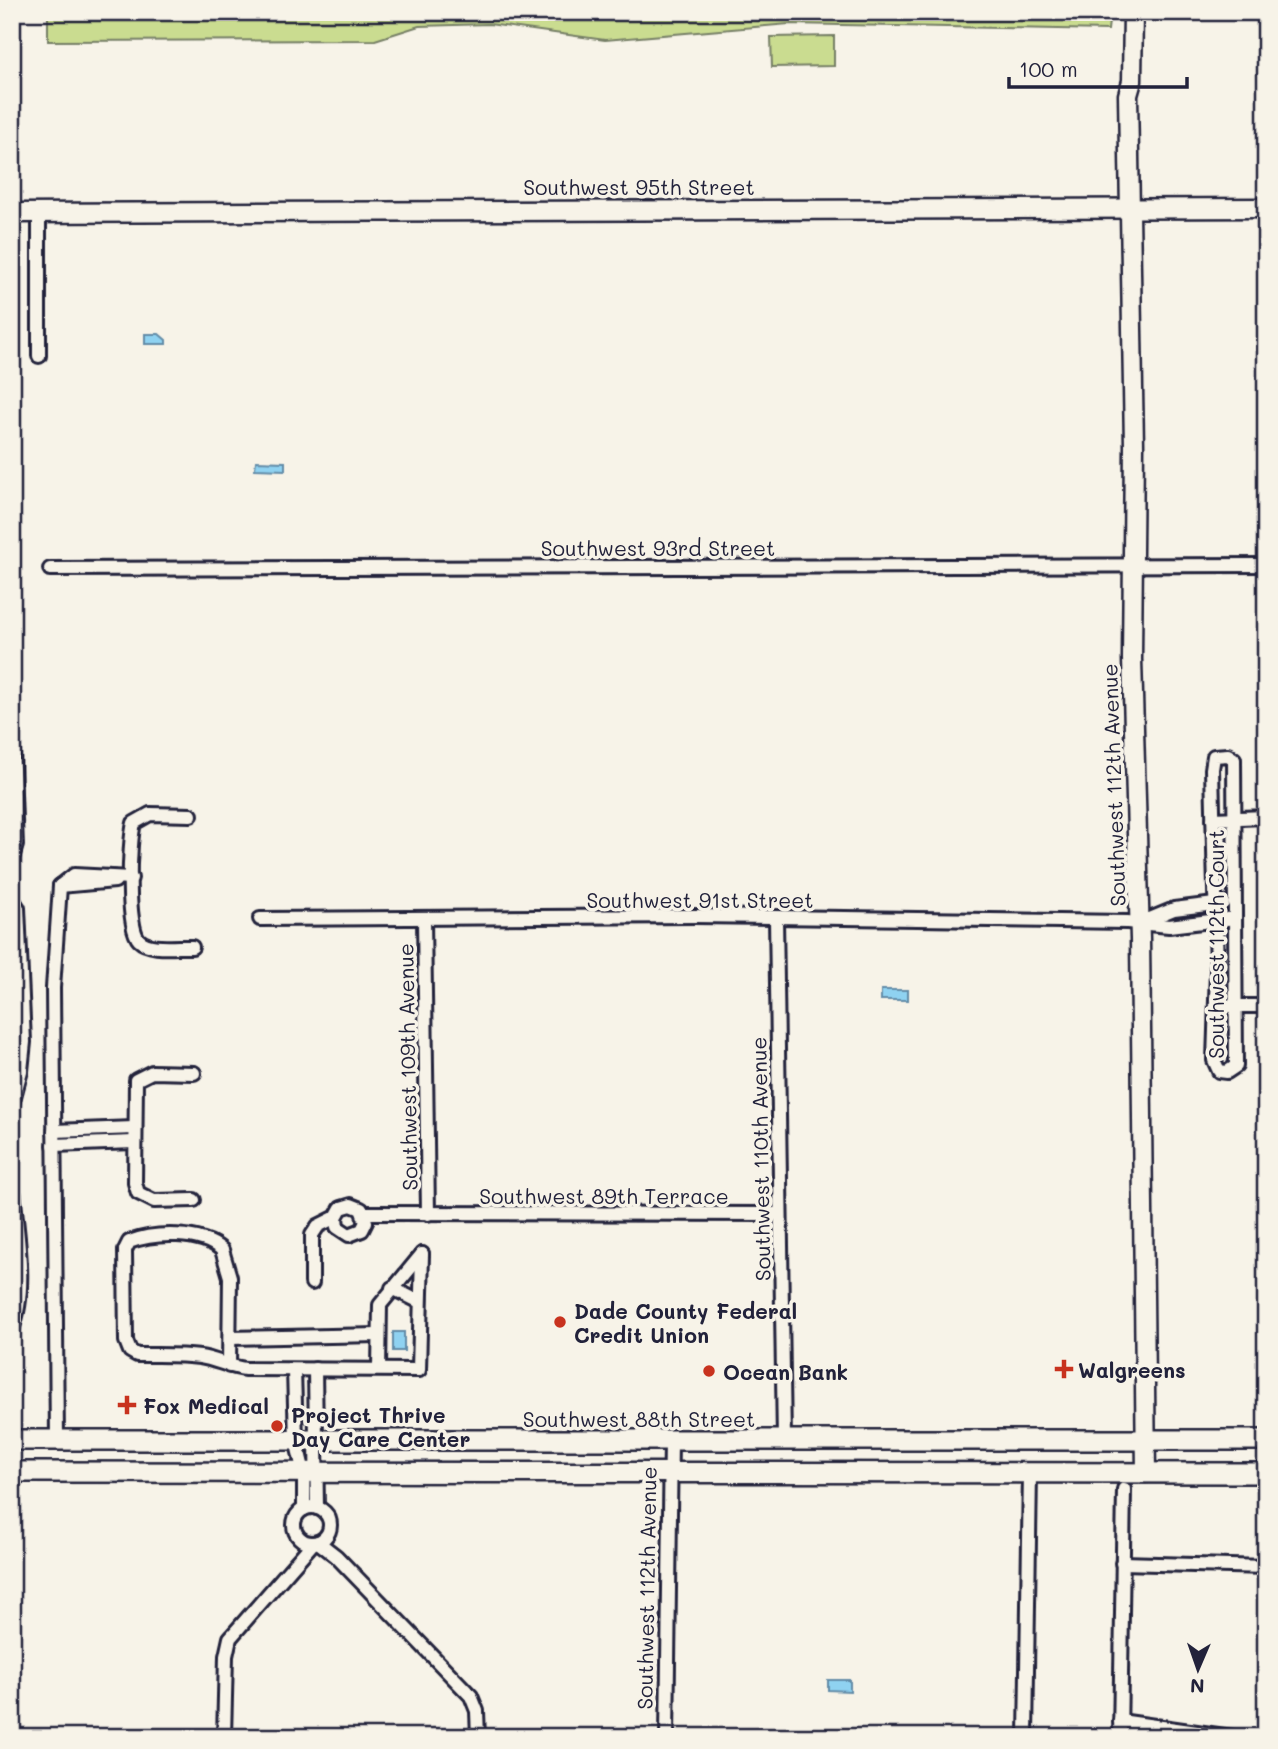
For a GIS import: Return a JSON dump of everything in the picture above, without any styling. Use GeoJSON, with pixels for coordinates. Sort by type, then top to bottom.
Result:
{"type":"FeatureCollection","features":[{"type":"Feature","properties":{"kind":"main road","name":"Southwest 88th Street"},"geometry":{"type":"LineString","coordinates":[[12,1440],[1266,1440]]}},
{"type":"Feature","properties":{"kind":"main road"},"geometry":{"type":"LineString","coordinates":[[12,1472],[1266,1473]]}},
{"type":"Feature","properties":{"kind":"street","name":"Southwest 112th Avenue"},"geometry":{"type":"LineString","coordinates":[[1121,12],[1124,80],[1128,95],[1130,208],[1134,565],[1132,671],[1139,923],[1146,1473]]}},
{"type":"Feature","properties":{"kind":"street","name":"Southwest 112th Avenue"},"geometry":{"type":"LineString","coordinates":[[1128,95],[1132,80],[1133,12]]}},
{"type":"Feature","properties":{"kind":"street","name":"Southwest 95th Street"},"geometry":{"type":"LineString","coordinates":[[12,213],[1266,208]]}},
{"type":"Feature","properties":{"kind":"street"},"geometry":{"type":"LineString","coordinates":[[39,213],[39,356]]}},
{"type":"Feature","properties":{"kind":"street","name":"Southwest 93rd Street"},"geometry":{"type":"LineString","coordinates":[[50,569],[1266,565]]}},
{"type":"Feature","properties":{"kind":"street"},"geometry":{"type":"LineString","coordinates":[[12,743],[16,845],[12,858]]}},
{"type":"Feature","properties":{"kind":"street","name":"Southwest 112th Court"},"geometry":{"type":"LineString","coordinates":[[1228,755],[1234,759],[1235,819],[1236,1066],[1227,1072],[1219,1071],[1214,1060],[1214,756],[1228,755]]}},
{"type":"Feature","properties":{"kind":"street"},"geometry":{"type":"LineString","coordinates":[[191,815],[153,814],[134,823],[131,878],[134,932],[139,940],[149,945],[192,947]]}},
{"type":"Feature","properties":{"kind":"street"},"geometry":{"type":"LineString","coordinates":[[1213,819],[1266,817]]}},
{"type":"Feature","properties":{"kind":"street"},"geometry":{"type":"LineString","coordinates":[[57,1440],[53,988],[60,886],[131,878]]}},
{"type":"Feature","properties":{"kind":"street"},"geometry":{"type":"LineString","coordinates":[[12,899],[18,908],[24,1042],[13,1097]]}},
{"type":"Feature","properties":{"kind":"street","name":"Southwest 91st Street"},"geometry":{"type":"LineString","coordinates":[[1139,923],[1174,909],[1234,902]]}},
{"type":"Feature","properties":{"kind":"street","name":"Southwest 91st Street"},"geometry":{"type":"LineString","coordinates":[[260,919],[776,918],[1139,923],[1160,927],[1235,918]]}},
{"type":"Feature","properties":{"kind":"street","name":"Southwest 110th Avenue"},"geometry":{"type":"LineString","coordinates":[[776,918],[784,1440]]}},
{"type":"Feature","properties":{"kind":"street","name":"Southwest 109th Avenue"},"geometry":{"type":"LineString","coordinates":[[424,919],[428,1214]]}},
{"type":"Feature","properties":{"kind":"street"},"geometry":{"type":"LineString","coordinates":[[1216,1006],[1266,1006]]}},
{"type":"Feature","properties":{"kind":"street"},"geometry":{"type":"LineString","coordinates":[[194,1073],[152,1072],[139,1077],[135,1084],[134,1135],[135,1182],[143,1198],[154,1201],[194,1200]]}},
{"type":"Feature","properties":{"kind":"street"},"geometry":{"type":"LineString","coordinates":[[54,1131],[85,1137]]}},
{"type":"Feature","properties":{"kind":"street"},"geometry":{"type":"LineString","coordinates":[[54,1145],[85,1137],[134,1135]]}},
{"type":"Feature","properties":{"kind":"street"},"geometry":{"type":"LineString","coordinates":[[12,1179],[20,1276],[17,1316],[12,1329]]}},
{"type":"Feature","properties":{"kind":"street"},"geometry":{"type":"LineString","coordinates":[[312,1283],[313,1235],[318,1226],[336,1216],[346,1206],[356,1206],[364,1213],[364,1226],[354,1235],[340,1231],[336,1216]]}},
{"type":"Feature","properties":{"kind":"street","name":"Southwest 89th Terrace"},"geometry":{"type":"LineString","coordinates":[[364,1213],[780,1214]]}},
{"type":"Feature","properties":{"kind":"street"},"geometry":{"type":"LineString","coordinates":[[229,1366],[229,1266],[215,1244],[201,1237],[146,1237],[129,1242],[125,1258],[126,1341],[130,1351],[136,1355],[200,1357],[229,1366],[295,1370],[419,1370],[422,1254],[380,1305],[379,1369]]}},
{"type":"Feature","properties":{"kind":"street"},"geometry":{"type":"LineString","coordinates":[[392,1288],[420,1302]]}},
{"type":"Feature","properties":{"kind":"street"},"geometry":{"type":"LineString","coordinates":[[230,1338],[379,1335]]}},
{"type":"Feature","properties":{"kind":"street"},"geometry":{"type":"LineString","coordinates":[[311,1508],[310,1473],[316,1440],[315,1369]]}},
{"type":"Feature","properties":{"kind":"street"},"geometry":{"type":"LineString","coordinates":[[295,1370],[296,1440],[310,1473]]}},
{"type":"Feature","properties":{"kind":"street"},"geometry":{"type":"LineString","coordinates":[[295,1397],[308,1392],[316,1398]]}},
{"type":"Feature","properties":{"kind":"street","name":"Southwest 112th Avenue"},"geometry":{"type":"LineString","coordinates":[[667,1737],[671,1440]]}},
{"type":"Feature","properties":{"kind":"street"},"geometry":{"type":"LineString","coordinates":[[1027,1737],[1030,1473]]}},
{"type":"Feature","properties":{"kind":"street"},"geometry":{"type":"LineString","coordinates":[[1120,1737],[1124,1489]]}},
{"type":"Feature","properties":{"kind":"street"},"geometry":{"type":"LineString","coordinates":[[224,1737],[226,1656],[230,1638],[316,1543],[327,1535],[330,1524],[326,1514],[311,1508],[296,1516],[294,1527],[298,1537],[316,1543],[336,1556],[471,1696],[477,1711],[478,1737]]}},
{"type":"Feature","properties":{"kind":"street"},"geometry":{"type":"LineString","coordinates":[[1122,1563],[1266,1567]]}},
{"type":"Feature","properties":{"kind":"street"},"geometry":{"type":"LineString","coordinates":[[1120,1721],[1232,1737]]}},
{"type":"Feature","properties":{"kind":"green space"},"geometry":{"type":"Polygon","coordinates":[[[48,12],[1110,12],[1108,30],[789,24],[605,40],[489,24],[419,26],[375,40],[48,41],[48,12]]]}},
{"type":"Feature","properties":{"kind":"green space"},"geometry":{"type":"Polygon","coordinates":[[[834,36],[834,66],[772,67],[771,37],[834,36]]]}},
{"type":"Feature","properties":{"kind":"water"},"geometry":{"type":"Polygon","coordinates":[[[145,334],[159,334],[166,340],[166,344],[145,344],[145,334]]]}},
{"type":"Feature","properties":{"kind":"water"},"geometry":{"type":"Polygon","coordinates":[[[256,461],[285,462],[285,470],[255,469],[256,461]]]}},
{"type":"Feature","properties":{"kind":"water"},"geometry":{"type":"Polygon","coordinates":[[[881,990],[908,990],[908,1000],[881,1000],[881,990]]]}},
{"type":"Feature","properties":{"kind":"water"},"geometry":{"type":"Polygon","coordinates":[[[393,1332],[404,1332],[404,1351],[393,1351],[393,1332]]]}},
{"type":"Feature","properties":{"kind":"water"},"geometry":{"type":"Polygon","coordinates":[[[828,1680],[850,1680],[850,1691],[828,1690],[828,1680]]]}},
{"type":"Feature","properties":{"kind":"place","name":"Dade County Federal Credit Union"},"geometry":{"type":"Point","coordinates":[560,1322]}},
{"type":"Feature","properties":{"kind":"place","name":"Walgreens"},"geometry":{"type":"Point","coordinates":[1064,1369]}},
{"type":"Feature","properties":{"kind":"place","name":"Ocean Bank"},"geometry":{"type":"Point","coordinates":[709,1371]}},
{"type":"Feature","properties":{"kind":"place","name":"Fox Medical"},"geometry":{"type":"Point","coordinates":[127,1405]}},
{"type":"Feature","properties":{"kind":"place","name":"Project Thrive Day Care Center"},"geometry":{"type":"Point","coordinates":[277,1426]}}]}
